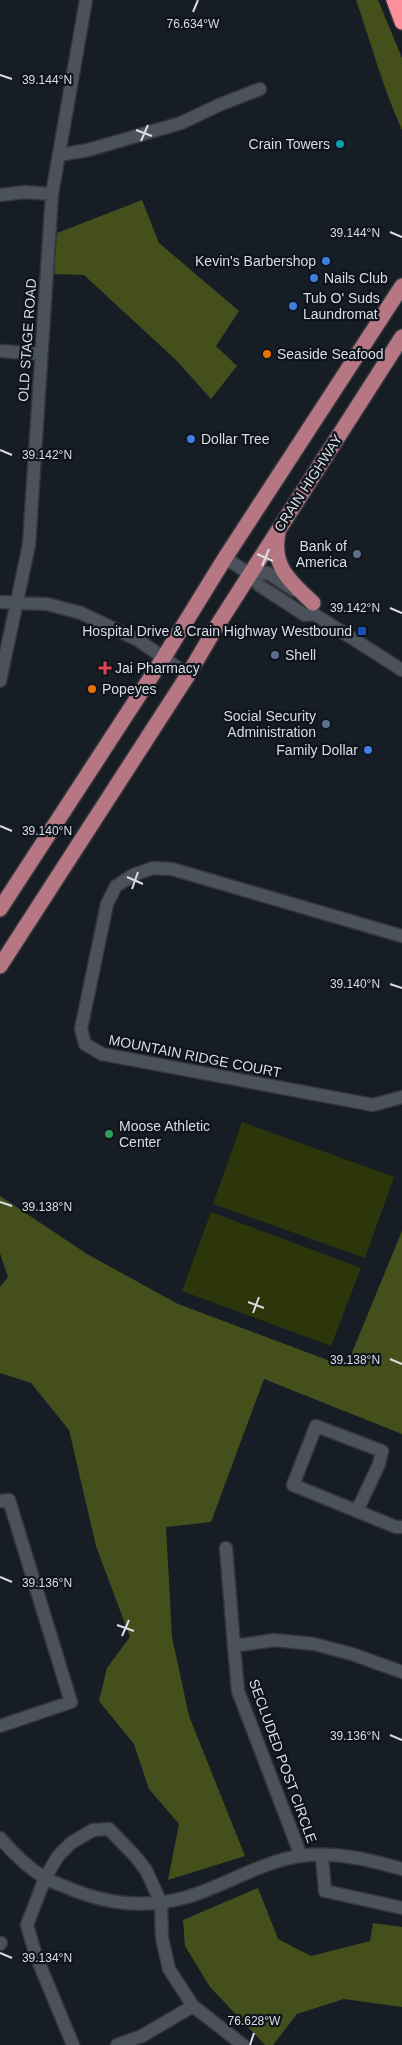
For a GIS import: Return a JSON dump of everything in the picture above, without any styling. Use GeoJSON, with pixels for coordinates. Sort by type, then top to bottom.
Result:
{"type":"FeatureCollection","features":[{"type":"Feature","properties":{"kind":"highway"},"geometry":{"type":"LineString","coordinates":[[394,0],[402,22]]}},
{"type":"Feature","properties":{"kind":"main road","name":"CRAIN HIGHWAY"},"geometry":{"type":"LineString","coordinates":[[0,909],[402,286]]}},
{"type":"Feature","properties":{"kind":"main road","name":"CRAIN HIGHWAY"},"geometry":{"type":"LineString","coordinates":[[0,966],[188,675],[215,629],[402,337]]}},
{"type":"Feature","properties":{"kind":"main road"},"geometry":{"type":"LineString","coordinates":[[279,528],[276,542],[277,556],[281,568],[286,577],[314,608]]}},
{"type":"Feature","properties":{"kind":"street","name":"OLD STAGE ROAD"},"geometry":{"type":"LineString","coordinates":[[0,681],[29,545],[40,354],[52,194],[86,0]]}},
{"type":"Feature","properties":{"kind":"street"},"geometry":{"type":"LineString","coordinates":[[59,155],[88,150],[181,123],[219,104],[260,89]]}},
{"type":"Feature","properties":{"kind":"street"},"geometry":{"type":"LineString","coordinates":[[0,195],[25,192],[52,194]]}},
{"type":"Feature","properties":{"kind":"street"},"geometry":{"type":"LineString","coordinates":[[0,351],[40,354]]}},
{"type":"Feature","properties":{"kind":"street"},"geometry":{"type":"LineString","coordinates":[[225,558],[250,574],[260,586],[305,615],[314,608],[402,670]]}},
{"type":"Feature","properties":{"kind":"street"},"geometry":{"type":"LineString","coordinates":[[0,602],[47,604],[81,613],[138,640],[188,675]]}},
{"type":"Feature","properties":{"kind":"street","name":"MOUNTAIN RIDGE COURT"},"geometry":{"type":"LineString","coordinates":[[402,936],[172,869],[153,868],[133,875],[116,886],[107,904],[81,1029],[85,1044],[102,1054],[373,1105],[402,1097]]}},
{"type":"Feature","properties":{"kind":"street"},"geometry":{"type":"LineString","coordinates":[[357,1511],[379,1464],[382,1451],[316,1426],[293,1484],[357,1511],[396,1527],[402,1527]]}},
{"type":"Feature","properties":{"kind":"street"},"geometry":{"type":"LineString","coordinates":[[0,1501],[9,1500],[71,1702],[0,1726]]}},
{"type":"Feature","properties":{"kind":"street","name":"SECLUDED POST CIRCLE"},"geometry":{"type":"LineString","coordinates":[[226,1548],[238,1691],[301,1856]]}},
{"type":"Feature","properties":{"kind":"street"},"geometry":{"type":"LineString","coordinates":[[234,1646],[274,1640],[314,1644],[352,1654],[402,1672]]}},
{"type":"Feature","properties":{"kind":"street"},"geometry":{"type":"LineString","coordinates":[[73,2045],[36,1956],[27,1925],[45,1878],[58,1856],[71,1843],[93,1830],[109,1829],[146,1870],[161,1903],[162,1938],[169,1969],[193,2006],[243,2045]]}},
{"type":"Feature","properties":{"kind":"street"},"geometry":{"type":"LineString","coordinates":[[0,1838],[13,1853],[45,1878],[87,1897],[130,1904],[161,1903],[188,1897],[270,1865],[301,1856],[366,1859],[402,1869]]}},
{"type":"Feature","properties":{"kind":"street"},"geometry":{"type":"LineString","coordinates":[[322,1856],[325,1891],[402,1908]]}},
{"type":"Feature","properties":{"kind":"street"},"geometry":{"type":"LineString","coordinates":[[117,2045],[142,2036],[193,2006]]}},
{"type":"Feature","properties":{"kind":"green space"},"geometry":{"type":"Polygon","coordinates":[[[356,0],[378,0],[402,58],[402,130],[383,82],[356,0]]]}},
{"type":"Feature","properties":{"kind":"green space"},"geometry":{"type":"Polygon","coordinates":[[[142,200],[159,243],[239,311],[216,346],[237,366],[211,399],[177,361],[84,275],[54,274],[57,233],[142,200]]]}},
{"type":"Feature","properties":{"kind":"green space"},"geometry":{"type":"Polygon","coordinates":[[[242,1122],[394,1177],[365,1258],[213,1204],[242,1122]]]}},
{"type":"Feature","properties":{"kind":"green space"},"geometry":{"type":"Polygon","coordinates":[[[0,1196],[87,1254],[178,1304],[346,1367],[402,1231],[402,1434],[264,1379],[211,1522],[166,1527],[172,1637],[189,1716],[245,1856],[168,1880],[179,1824],[149,1789],[134,1744],[99,1701],[107,1668],[130,1637],[96,1546],[69,1430],[31,1383],[0,1373],[0,1287],[8,1277],[0,1253],[0,1196]]]}},
{"type":"Feature","properties":{"kind":"green space"},"geometry":{"type":"Polygon","coordinates":[[[211,1212],[361,1268],[331,1346],[182,1291],[211,1212]]]}},
{"type":"Feature","properties":{"kind":"green space"},"geometry":{"type":"Polygon","coordinates":[[[258,1888],[278,1939],[311,1956],[370,1941],[373,1923],[402,1927],[402,2007],[344,1999],[297,2014],[273,2045],[265,2045],[210,1987],[185,1946],[183,1920],[258,1888]]]}},
{"type":"Feature","properties":{"kind":"place","name":"Crain Towers"},"geometry":{"type":"Point","coordinates":[340,144]}},
{"type":"Feature","properties":{"kind":"place","name":"Kevin's Barbershop"},"geometry":{"type":"Point","coordinates":[326,261]}},
{"type":"Feature","properties":{"kind":"place","name":"Nails Club"},"geometry":{"type":"Point","coordinates":[314,278]}},
{"type":"Feature","properties":{"kind":"place","name":"Tub O' Suds Laundromat"},"geometry":{"type":"Point","coordinates":[293,306]}},
{"type":"Feature","properties":{"kind":"place","name":"Seaside Seafood"},"geometry":{"type":"Point","coordinates":[267,354]}},
{"type":"Feature","properties":{"kind":"place","name":"Dollar Tree"},"geometry":{"type":"Point","coordinates":[191,439]}},
{"type":"Feature","properties":{"kind":"place","name":"Bank of America"},"geometry":{"type":"Point","coordinates":[357,554]}},
{"type":"Feature","properties":{"kind":"place","name":"Hospital Drive & Crain Highway Westbound"},"geometry":{"type":"Point","coordinates":[362,631]}},
{"type":"Feature","properties":{"kind":"place","name":"Shell"},"geometry":{"type":"Point","coordinates":[275,655]}},
{"type":"Feature","properties":{"kind":"place","name":"Jai Pharmacy"},"geometry":{"type":"Point","coordinates":[105,668]}},
{"type":"Feature","properties":{"kind":"place","name":"Popeyes"},"geometry":{"type":"Point","coordinates":[92,689]}},
{"type":"Feature","properties":{"kind":"place","name":"Social Security Administration"},"geometry":{"type":"Point","coordinates":[326,724]}},
{"type":"Feature","properties":{"kind":"place","name":"Family Dollar"},"geometry":{"type":"Point","coordinates":[368,750]}},
{"type":"Feature","properties":{"kind":"place","name":"Moose Athletic Center"},"geometry":{"type":"Point","coordinates":[109,1134]}}]}
